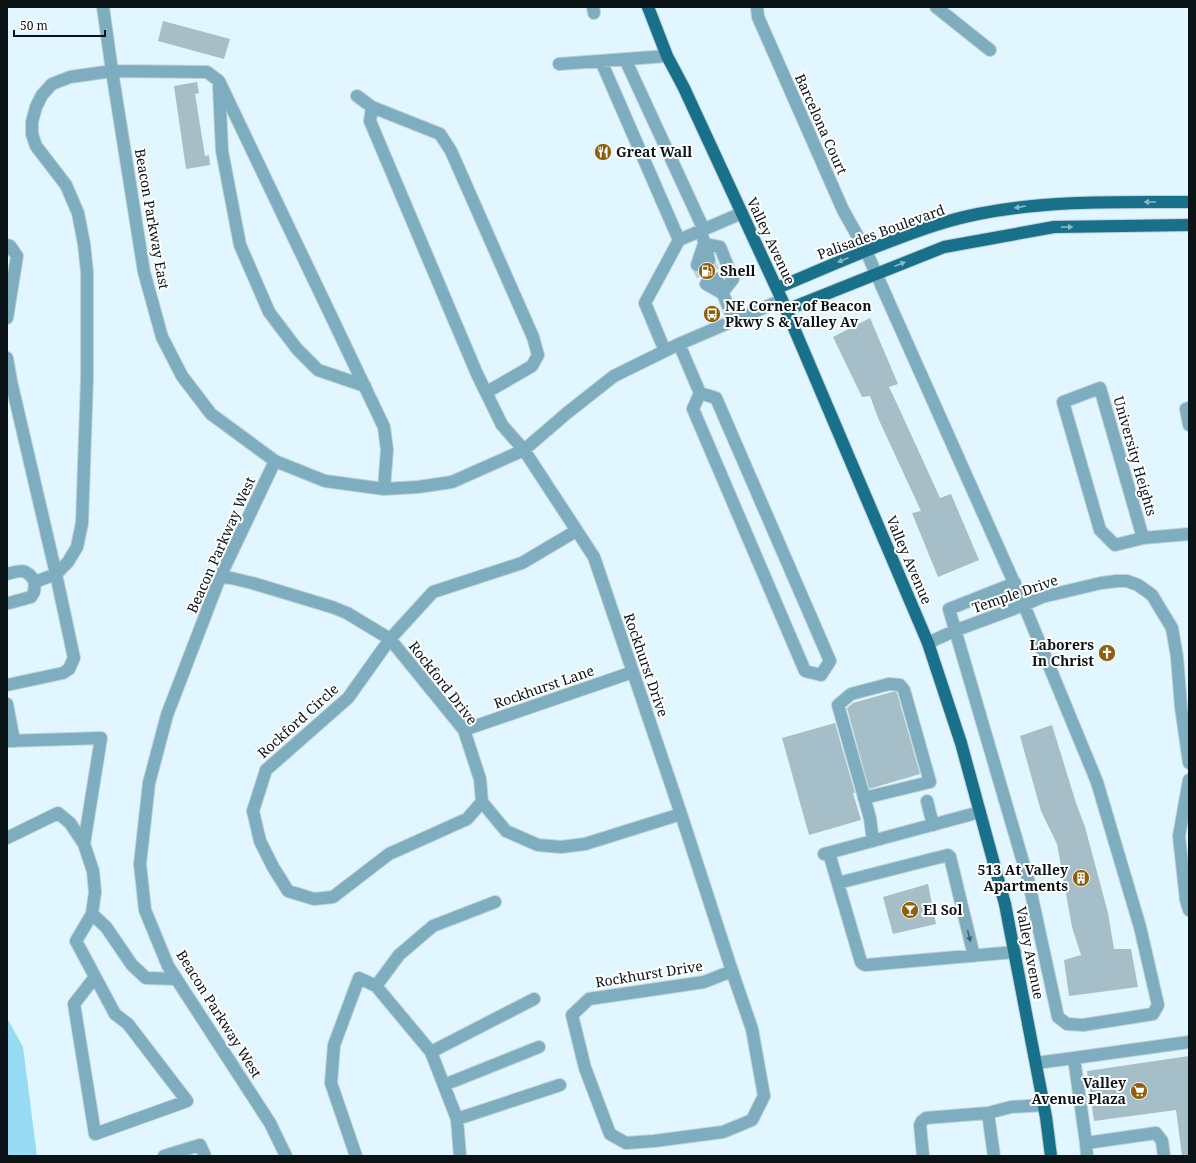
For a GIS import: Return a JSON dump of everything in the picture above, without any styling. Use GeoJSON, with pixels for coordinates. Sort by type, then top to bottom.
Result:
{"type":"FeatureCollection","features":[{"type":"Feature","properties":{"kind":"main road","name":"Valley Avenue"},"geometry":{"type":"LineString","coordinates":[[648,7],[667,56],[777,288],[928,643],[961,743],[1005,904],[1044,1105],[1051,1156]]}},
{"type":"Feature","properties":{"kind":"main road","name":"Palisades Boulevard"},"geometry":{"type":"LineString","coordinates":[[777,288],[924,228],[977,214],[1030,205],[1082,202],[1189,202]]}},
{"type":"Feature","properties":{"kind":"main road"},"geometry":{"type":"LineString","coordinates":[[784,305],[876,273],[944,246],[1054,227],[1189,225]]}},
{"type":"Feature","properties":{"kind":"street","name":"Beacon Parkway East"},"geometry":{"type":"LineString","coordinates":[[103,7],[144,272],[162,338],[182,376],[211,414],[275,461]]}},
{"type":"Feature","properties":{"kind":"street","name":"Barcelona Court"},"geometry":{"type":"LineString","coordinates":[[757,7],[758,17],[842,210],[866,251],[1024,605],[1097,782],[1140,927],[1158,1005],[1153,1014],[1083,1025],[1067,1024],[1058,1017],[1028,879],[954,631]]}},
{"type":"Feature","properties":{"kind":"street"},"geometry":{"type":"LineString","coordinates":[[936,7],[990,50]]}},
{"type":"Feature","properties":{"kind":"street"},"geometry":{"type":"LineString","coordinates":[[559,64],[667,56]]}},
{"type":"Feature","properties":{"kind":"street"},"geometry":{"type":"LineString","coordinates":[[625,59],[703,230],[704,244],[709,260]]}},
{"type":"Feature","properties":{"kind":"street"},"geometry":{"type":"LineString","coordinates":[[601,61],[679,240]]}},
{"type":"Feature","properties":{"kind":"street"},"geometry":{"type":"LineString","coordinates":[[35,582],[56,574],[68,562],[77,547],[82,523],[87,272],[84,244],[78,213],[66,185],[36,146],[32,134],[32,122],[36,107],[42,95],[52,84],[70,77],[112,71],[207,72],[219,81],[384,427],[387,450],[384,489]]}},
{"type":"Feature","properties":{"kind":"street"},"geometry":{"type":"LineString","coordinates":[[219,81],[222,151],[240,245],[269,312],[297,349],[318,370],[365,386]]}},
{"type":"Feature","properties":{"kind":"street"},"geometry":{"type":"LineString","coordinates":[[357,96],[372,107],[440,134],[451,151],[533,337],[538,355],[532,366],[487,392]]}},
{"type":"Feature","properties":{"kind":"street","name":"Rockhurst Drive"},"geometry":{"type":"LineString","coordinates":[[372,107],[370,121],[477,374],[502,425],[524,450],[594,558],[682,814],[732,972],[752,1029],[764,1096],[752,1120],[723,1132],[654,1141],[626,1143],[610,1134],[585,1068],[572,1015],[589,999],[704,982],[732,972]]}},
{"type":"Feature","properties":{"kind":"street"},"geometry":{"type":"LineString","coordinates":[[665,351],[645,303],[679,240],[742,213]]}},
{"type":"Feature","properties":{"kind":"street"},"geometry":{"type":"LineString","coordinates":[[697,265],[704,244]]}},
{"type":"Feature","properties":{"kind":"street"},"geometry":{"type":"LineString","coordinates":[[704,244],[720,247],[733,279],[722,293]]}},
{"type":"Feature","properties":{"kind":"street"},"geometry":{"type":"LineString","coordinates":[[7,245],[10,246],[17,256],[7,318]]}},
{"type":"Feature","properties":{"kind":"street"},"geometry":{"type":"LineString","coordinates":[[711,281],[722,293],[734,321]]}},
{"type":"Feature","properties":{"kind":"street"},"geometry":{"type":"LineString","coordinates":[[275,461],[325,481],[384,489],[418,487],[452,482],[524,450],[567,413],[614,376],[679,344],[734,321],[784,305]]}},
{"type":"Feature","properties":{"kind":"street"},"geometry":{"type":"LineString","coordinates":[[679,344],[700,393],[693,408],[740,520],[805,671],[821,675],[830,660],[716,398],[700,393]]}},
{"type":"Feature","properties":{"kind":"street"},"geometry":{"type":"LineString","coordinates":[[7,358],[74,658],[69,669],[64,673],[7,685]]}},
{"type":"Feature","properties":{"kind":"street","name":"University Heights"},"geometry":{"type":"LineString","coordinates":[[1143,538],[1100,388],[1062,402],[1100,530],[1115,545],[1143,538],[1189,534]]}},
{"type":"Feature","properties":{"kind":"street"},"geometry":{"type":"LineString","coordinates":[[1189,408],[1186,409],[1189,425]]}},
{"type":"Feature","properties":{"kind":"street","name":"Beacon Parkway West"},"geometry":{"type":"LineString","coordinates":[[275,461],[220,577],[167,715],[149,783],[140,864],[146,910],[168,966],[270,1123],[286,1156]]}},
{"type":"Feature","properties":{"kind":"street","name":"Rockford Circle"},"geometry":{"type":"LineString","coordinates":[[482,802],[468,819],[389,854],[333,897],[314,899],[288,891],[273,867],[260,841],[253,811],[266,770],[348,698],[390,639],[433,592],[522,563],[576,531]]}},
{"type":"Feature","properties":{"kind":"street"},"geometry":{"type":"LineString","coordinates":[[7,574],[25,571],[31,575],[35,582],[34,592],[31,597],[9,603]]}},
{"type":"Feature","properties":{"kind":"street","name":"Rockford Drive"},"geometry":{"type":"LineString","coordinates":[[220,577],[252,583],[332,607],[347,613],[390,639],[464,730],[480,779],[482,802]]}},
{"type":"Feature","properties":{"kind":"street","name":"Temple Drive"},"geometry":{"type":"LineString","coordinates":[[928,643],[954,631],[1042,597],[1101,583],[1127,581],[1138,585],[1152,595],[1172,628],[1177,657],[1181,707],[1189,762]]}},
{"type":"Feature","properties":{"kind":"street"},"geometry":{"type":"LineString","coordinates":[[954,631],[949,609],[1014,583]]}},
{"type":"Feature","properties":{"kind":"street","name":"Rockhurst Lane"},"geometry":{"type":"LineString","coordinates":[[464,730],[633,672]]}},
{"type":"Feature","properties":{"kind":"street"},"geometry":{"type":"LineString","coordinates":[[864,798],[930,782],[904,690],[900,685],[889,684],[851,694],[838,704],[864,798],[870,818],[874,841]]}},
{"type":"Feature","properties":{"kind":"street"},"geometry":{"type":"LineString","coordinates":[[7,704],[10,741],[101,738],[84,844]]}},
{"type":"Feature","properties":{"kind":"street"},"geometry":{"type":"LineString","coordinates":[[1189,780],[1179,836],[1186,900],[1189,910]]}},
{"type":"Feature","properties":{"kind":"street"},"geometry":{"type":"LineString","coordinates":[[927,801],[933,825]]}},
{"type":"Feature","properties":{"kind":"street"},"geometry":{"type":"LineString","coordinates":[[482,802],[506,831],[538,845],[561,847],[585,844],[682,814]]}},
{"type":"Feature","properties":{"kind":"street"},"geometry":{"type":"LineString","coordinates":[[980,812],[827,854],[838,883],[861,962],[863,964],[866,965],[1015,952]]}},
{"type":"Feature","properties":{"kind":"street"},"geometry":{"type":"LineString","coordinates":[[7,838],[58,813],[70,823],[84,844],[93,871],[95,892],[92,914],[76,940],[115,1014],[128,1024],[187,1101],[95,1134],[74,1004],[95,977]]}},
{"type":"Feature","properties":{"kind":"street"},"geometry":{"type":"LineString","coordinates":[[838,883],[946,856],[950,857],[974,956]]}},
{"type":"Feature","properties":{"kind":"street"},"geometry":{"type":"LineString","coordinates":[[376,986],[399,955],[433,926],[495,902]]}},
{"type":"Feature","properties":{"kind":"street"},"geometry":{"type":"LineString","coordinates":[[92,914],[106,927],[132,965],[146,978],[176,979]]}},
{"type":"Feature","properties":{"kind":"street"},"geometry":{"type":"LineString","coordinates":[[356,1156],[331,1083],[334,1045],[359,978],[376,986],[431,1052],[457,1119],[460,1156]]}},
{"type":"Feature","properties":{"kind":"street"},"geometry":{"type":"LineString","coordinates":[[431,1052],[534,999]]}},
{"type":"Feature","properties":{"kind":"street"},"geometry":{"type":"LineString","coordinates":[[1036,1062],[1189,1042]]}},
{"type":"Feature","properties":{"kind":"street"},"geometry":{"type":"LineString","coordinates":[[444,1086],[539,1047]]}},
{"type":"Feature","properties":{"kind":"street"},"geometry":{"type":"LineString","coordinates":[[1074,1058],[1087,1156]]}},
{"type":"Feature","properties":{"kind":"street"},"geometry":{"type":"LineString","coordinates":[[457,1119],[560,1085]]}},
{"type":"Feature","properties":{"kind":"street"},"geometry":{"type":"LineString","coordinates":[[923,1156],[920,1125],[926,1118],[988,1113],[1011,1107],[1044,1105]]}},
{"type":"Feature","properties":{"kind":"street"},"geometry":{"type":"LineString","coordinates":[[988,1113],[994,1156]]}},
{"type":"Feature","properties":{"kind":"street"},"geometry":{"type":"LineString","coordinates":[[1086,1143],[1156,1133],[1162,1141],[1164,1156]]}},
{"type":"Feature","properties":{"kind":"street"},"geometry":{"type":"LineString","coordinates":[[164,1156],[200,1145],[205,1156]]}},
{"type":"Feature","properties":{"kind":"shaded area"},"geometry":{"type":"Polygon","coordinates":[[[7,1018],[23,1047],[37,1156],[7,1156],[7,1018]]]}},
{"type":"Feature","properties":{"kind":"building"},"geometry":{"type":"Polygon","coordinates":[[[163,21],[230,39],[224,59],[158,41],[163,21]]]}},
{"type":"Feature","properties":{"kind":"building"},"geometry":{"type":"Polygon","coordinates":[[[197,82],[199,93],[195,94],[205,156],[209,155],[210,165],[186,169],[174,86],[197,82]]]}},
{"type":"Feature","properties":{"kind":"building"},"geometry":{"type":"Polygon","coordinates":[[[870,318],[898,384],[889,387],[940,498],[951,494],[979,560],[938,577],[912,513],[921,511],[878,418],[870,396],[862,397],[833,337],[870,318]]]}},
{"type":"Feature","properties":{"kind":"building"},"geometry":{"type":"Polygon","coordinates":[[[892,692],[897,693],[920,774],[869,789],[847,708],[853,703],[892,692]]]}},
{"type":"Feature","properties":{"kind":"building"},"geometry":{"type":"Polygon","coordinates":[[[835,723],[861,820],[809,835],[782,738],[835,723]]]}},
{"type":"Feature","properties":{"kind":"building","name":"513 At Valley Apartments"},"geometry":{"type":"Polygon","coordinates":[[[1052,725],[1085,827],[1108,913],[1114,949],[1131,949],[1138,987],[1069,996],[1064,960],[1081,955],[1072,927],[1057,844],[1041,811],[1020,736],[1052,725]]]}},
{"type":"Feature","properties":{"kind":"building"},"geometry":{"type":"Polygon","coordinates":[[[928,884],[936,924],[893,934],[883,897],[928,884]]]}},
{"type":"Feature","properties":{"kind":"building","name":"Valley Avenue Plaza"},"geometry":{"type":"Polygon","coordinates":[[[1189,1056],[1189,1156],[1182,1156],[1176,1110],[1094,1121],[1087,1071],[1189,1056]]]}},
{"type":"Feature","properties":{"kind":"tunnel"},"geometry":{"type":"LineString","coordinates":[[709,260],[717,279]]}},
{"type":"Feature","properties":{"kind":"tunnel"},"geometry":{"type":"LineString","coordinates":[[697,265],[706,284]]}},
{"type":"Feature","properties":{"kind":"place","name":"Great Wall"},"geometry":{"type":"Point","coordinates":[603,152]}},
{"type":"Feature","properties":{"kind":"place","name":"Shell"},"geometry":{"type":"Point","coordinates":[707,271]}},
{"type":"Feature","properties":{"kind":"place","name":"NE Corner of Beacon Pkwy S & Valley Av"},"geometry":{"type":"Point","coordinates":[712,314]}},
{"type":"Feature","properties":{"kind":"place","name":"Laborers In Christ"},"geometry":{"type":"Point","coordinates":[1107,653]}},
{"type":"Feature","properties":{"kind":"place","name":"513 At Valley Apartments"},"geometry":{"type":"Point","coordinates":[1081,878]}},
{"type":"Feature","properties":{"kind":"place","name":"El Sol"},"geometry":{"type":"Point","coordinates":[910,910]}},
{"type":"Feature","properties":{"kind":"place","name":"Valley Avenue Plaza"},"geometry":{"type":"Point","coordinates":[1139,1091]}}]}
